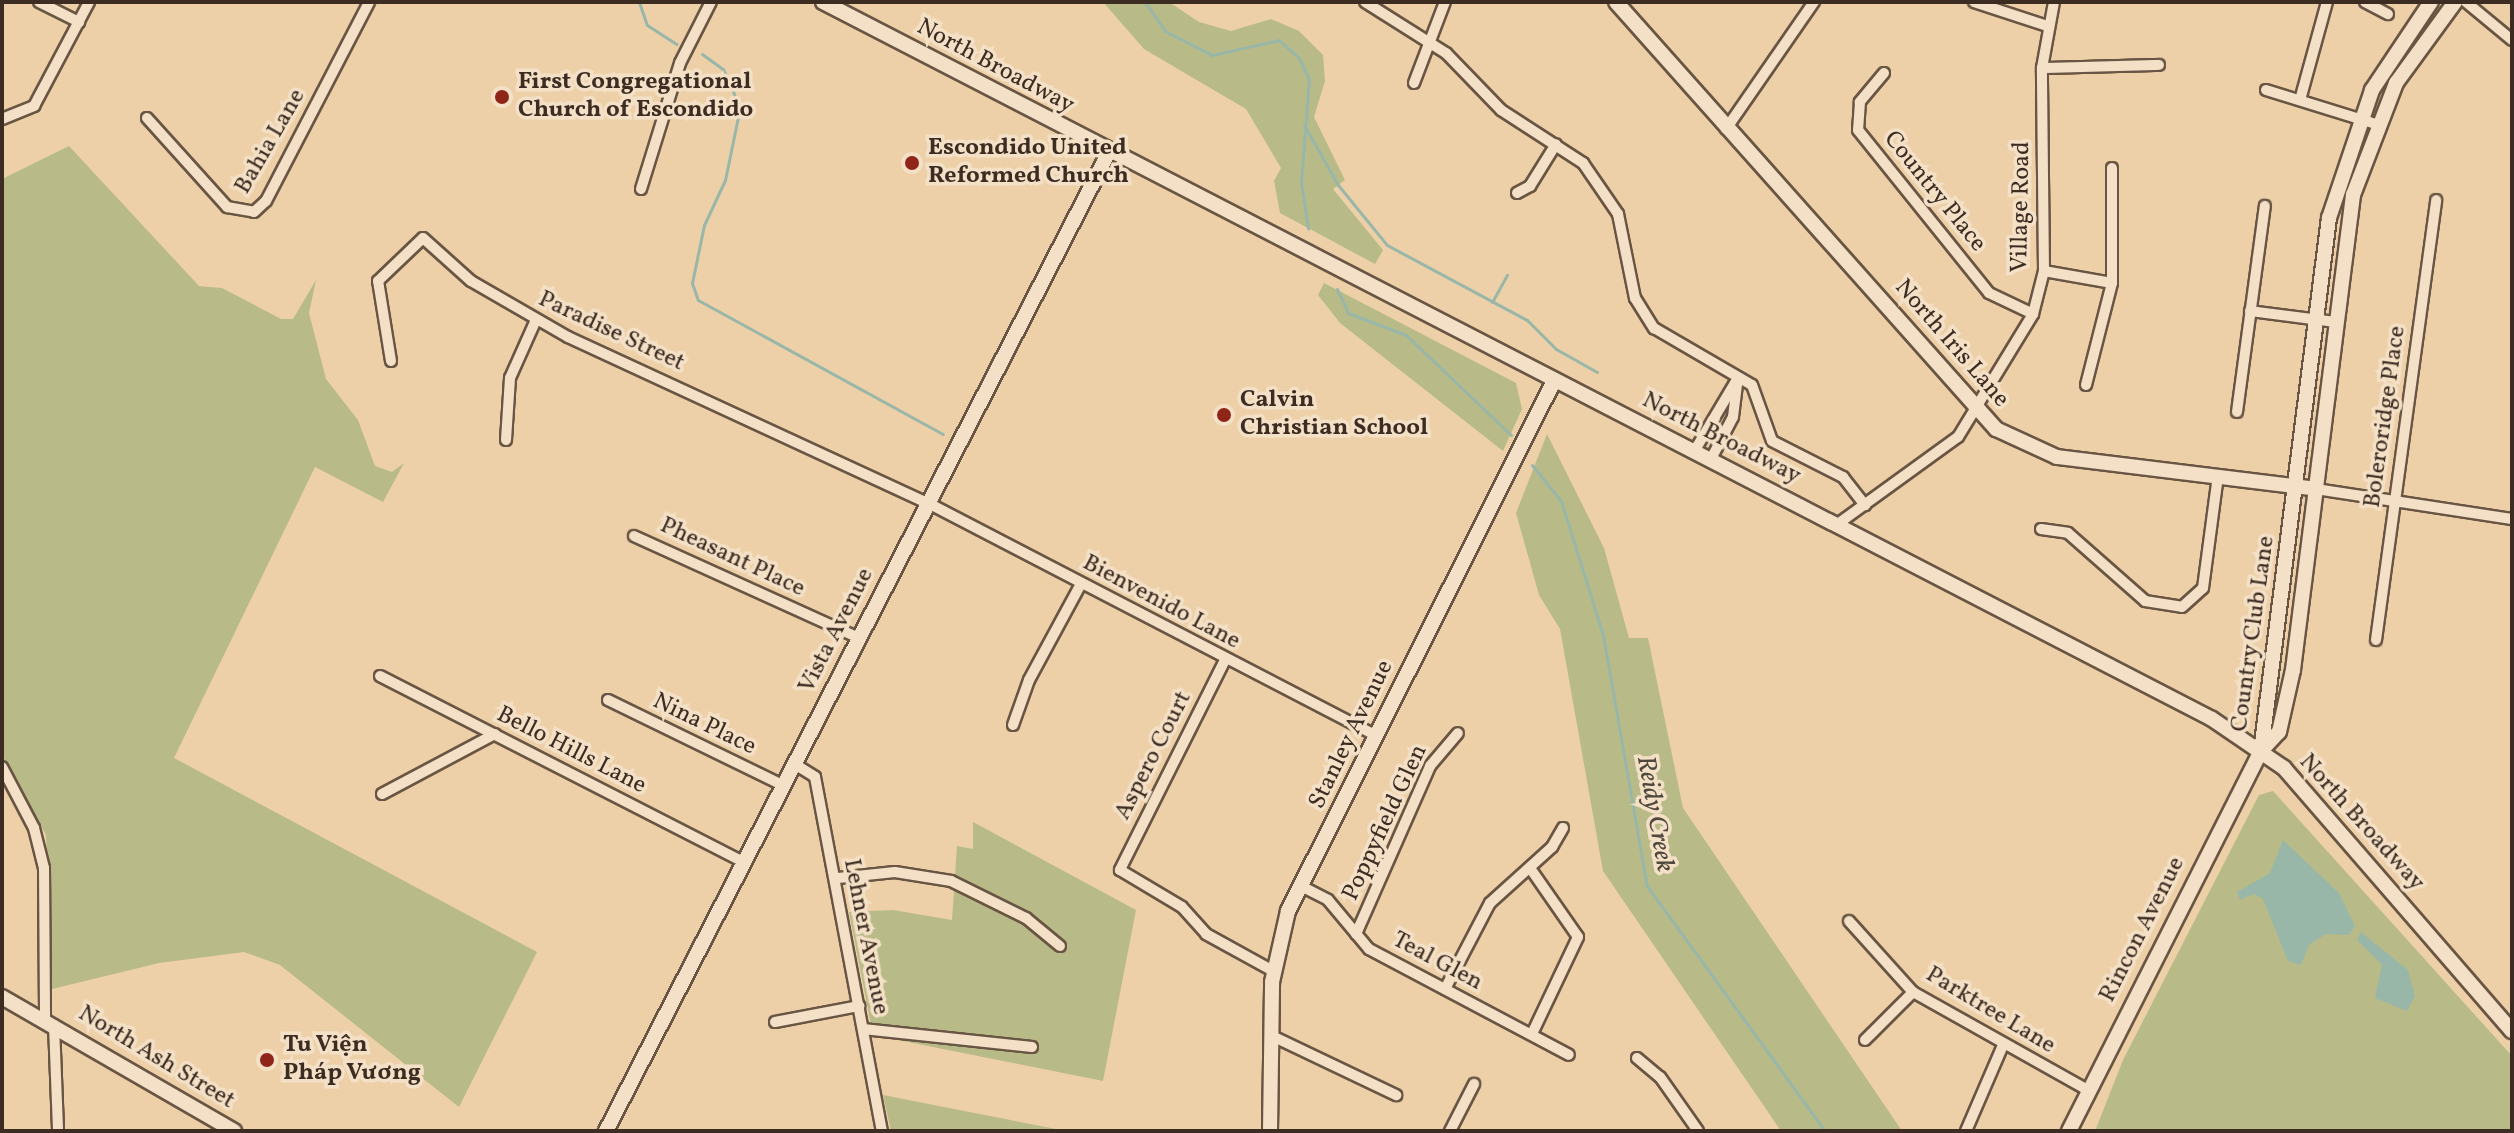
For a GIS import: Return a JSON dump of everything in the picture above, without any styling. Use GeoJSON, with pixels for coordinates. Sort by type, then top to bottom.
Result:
{"type":"FeatureCollection","features":[{"type":"Feature","properties":{"kind":"main road","name":"North Broadway"},"geometry":{"type":"LineString","coordinates":[[823,2],[1554,381],[1839,523],[2212,719],[2261,751],[2337,824],[2512,1031]]}},
{"type":"Feature","properties":{"kind":"main road","name":"North Iris Lane"},"geometry":{"type":"LineString","coordinates":[[1616,2],[1726,129],[1810,214],[1979,412],[2022,446],[2057,457],[2316,489]]}},
{"type":"Feature","properties":{"kind":"main road","name":"Country Club Lane"},"geometry":{"type":"LineString","coordinates":[[2261,751],[2329,218],[2359,117],[2387,63],[2431,2]]}},
{"type":"Feature","properties":{"kind":"main road","name":"Country Club Lane"},"geometry":{"type":"LineString","coordinates":[[2261,751],[2279,732],[2287,707],[2353,195],[2376,124],[2417,51],[2455,2]]}},
{"type":"Feature","properties":{"kind":"main road","name":"Vista Avenue"},"geometry":{"type":"LineString","coordinates":[[606,1131],[857,637],[1109,152]]}},
{"type":"Feature","properties":{"kind":"main road","name":"Stanley Avenue"},"geometry":{"type":"LineString","coordinates":[[1270,1131],[1270,1035],[1275,972],[1288,911],[1554,381]]}},
{"type":"Feature","properties":{"kind":"main road","name":"Rincon Avenue"},"geometry":{"type":"LineString","coordinates":[[2069,1131],[2086,1089],[2261,751]]}},
{"type":"Feature","properties":{"kind":"main road","name":"North Ash Street"},"geometry":{"type":"LineString","coordinates":[[2,997],[50,1019],[234,1131]]}},
{"type":"Feature","properties":{"kind":"street"},"geometry":{"type":"LineString","coordinates":[[39,2],[79,22]]}},
{"type":"Feature","properties":{"kind":"street"},"geometry":{"type":"LineString","coordinates":[[2,119],[34,106],[89,2]]}},
{"type":"Feature","properties":{"kind":"street","name":"Bahia Lane"},"geometry":{"type":"LineString","coordinates":[[147,118],[227,207],[254,212],[266,201],[369,2]]}},
{"type":"Feature","properties":{"kind":"street"},"geometry":{"type":"LineString","coordinates":[[641,189],[680,63],[711,2]]}},
{"type":"Feature","properties":{"kind":"street"},"geometry":{"type":"LineString","coordinates":[[1365,2],[1458,63],[1501,110],[1583,163],[1611,200],[1624,232],[1631,285],[1648,321],[1663,338],[1738,378],[1760,394],[1762,426],[1772,441],[1843,477],[1865,505]]}},
{"type":"Feature","properties":{"kind":"street"},"geometry":{"type":"LineString","coordinates":[[1414,83],[1445,2]]}},
{"type":"Feature","properties":{"kind":"street"},"geometry":{"type":"LineString","coordinates":[[1726,129],[1814,2]]}},
{"type":"Feature","properties":{"kind":"street"},"geometry":{"type":"LineString","coordinates":[[1974,2],[2047,26]]}},
{"type":"Feature","properties":{"kind":"street","name":"Village Road"},"geometry":{"type":"LineString","coordinates":[[1839,523],[1958,437],[1979,412],[2033,314],[2044,271],[2042,68],[2047,26],[2054,2]]}},
{"type":"Feature","properties":{"kind":"street"},"geometry":{"type":"LineString","coordinates":[[2300,100],[2327,2]]}},
{"type":"Feature","properties":{"kind":"street"},"geometry":{"type":"LineString","coordinates":[[2365,2],[2388,14]]}},
{"type":"Feature","properties":{"kind":"street"},"geometry":{"type":"LineString","coordinates":[[2466,2],[2512,40]]}},
{"type":"Feature","properties":{"kind":"street"},"geometry":{"type":"LineString","coordinates":[[2042,68],[2159,65]]}},
{"type":"Feature","properties":{"kind":"street","name":"Country Place"},"geometry":{"type":"LineString","coordinates":[[1884,73],[1860,102],[1858,130],[1989,293],[2033,314]]}},
{"type":"Feature","properties":{"kind":"street"},"geometry":{"type":"LineString","coordinates":[[2266,90],[2376,124]]}},
{"type":"Feature","properties":{"kind":"street"},"geometry":{"type":"LineString","coordinates":[[1517,193],[1530,186],[1556,144]]}},
{"type":"Feature","properties":{"kind":"street"},"geometry":{"type":"LineString","coordinates":[[2086,385],[2112,283],[2112,168]]}},
{"type":"Feature","properties":{"kind":"street","name":"Boleroridge Place"},"geometry":{"type":"LineString","coordinates":[[2376,640],[2436,200]]}},
{"type":"Feature","properties":{"kind":"street"},"geometry":{"type":"LineString","coordinates":[[2237,412],[2265,206]]}},
{"type":"Feature","properties":{"kind":"street","name":"Paradise Street"},"geometry":{"type":"LineString","coordinates":[[391,361],[378,281],[423,238],[471,281],[536,320],[928,503]]}},
{"type":"Feature","properties":{"kind":"street"},"geometry":{"type":"LineString","coordinates":[[2044,271],[2112,283]]}},
{"type":"Feature","properties":{"kind":"street"},"geometry":{"type":"LineString","coordinates":[[2250,311],[2336,322]]}},
{"type":"Feature","properties":{"kind":"street"},"geometry":{"type":"LineString","coordinates":[[506,440],[510,378],[536,320]]}},
{"type":"Feature","properties":{"kind":"street"},"geometry":{"type":"LineString","coordinates":[[1695,450],[1738,378]]}},
{"type":"Feature","properties":{"kind":"street"},"geometry":{"type":"LineString","coordinates":[[1711,459],[1733,417],[1738,378]]}},
{"type":"Feature","properties":{"kind":"street"},"geometry":{"type":"LineString","coordinates":[[2041,529],[2068,533],[2145,601],[2182,607],[2203,588],[2218,476]]}},
{"type":"Feature","properties":{"kind":"street","name":"North Iris Lane"},"geometry":{"type":"LineString","coordinates":[[2316,489],[2511,517]]}},
{"type":"Feature","properties":{"kind":"street","name":"Bienvenido Lane"},"geometry":{"type":"LineString","coordinates":[[928,503],[1225,660],[1377,736]]}},
{"type":"Feature","properties":{"kind":"street","name":"Pheasant Place"},"geometry":{"type":"LineString","coordinates":[[634,536],[857,637]]}},
{"type":"Feature","properties":{"kind":"street"},"geometry":{"type":"LineString","coordinates":[[1013,725],[1029,680],[1081,584]]}},
{"type":"Feature","properties":{"kind":"street","name":"Aspero Court"},"geometry":{"type":"LineString","coordinates":[[1225,660],[1120,870],[1182,907],[1206,934],[1275,972]]}},
{"type":"Feature","properties":{"kind":"street","name":"Bello Hills Lane"},"geometry":{"type":"LineString","coordinates":[[380,676],[743,862]]}},
{"type":"Feature","properties":{"kind":"street","name":"Nina Place"},"geometry":{"type":"LineString","coordinates":[[608,700],[782,785]]}},
{"type":"Feature","properties":{"kind":"street","name":"Poppyfield Glen"},"geometry":{"type":"LineString","coordinates":[[1356,934],[1430,766],[1458,733]]}},
{"type":"Feature","properties":{"kind":"street"},"geometry":{"type":"LineString","coordinates":[[382,794],[495,734]]}},
{"type":"Feature","properties":{"kind":"street","name":"Lehner Avenue"},"geometry":{"type":"LineString","coordinates":[[793,763],[815,777],[838,878],[835,891],[882,1131]]}},
{"type":"Feature","properties":{"kind":"street"},"geometry":{"type":"LineString","coordinates":[[2,767],[34,828],[44,868],[58,1131]]}},
{"type":"Feature","properties":{"kind":"street"},"geometry":{"type":"LineString","coordinates":[[1445,989],[1490,903],[1530,868],[1563,828]]}},
{"type":"Feature","properties":{"kind":"street"},"geometry":{"type":"LineString","coordinates":[[1530,868],[1578,937],[1532,1034]]}},
{"type":"Feature","properties":{"kind":"street"},"geometry":{"type":"LineString","coordinates":[[838,878],[895,872],[951,881],[1026,918],[1060,946]]}},
{"type":"Feature","properties":{"kind":"street","name":"Teal Glen"},"geometry":{"type":"LineString","coordinates":[[1301,886],[1328,900],[1369,949],[1569,1055]]}},
{"type":"Feature","properties":{"kind":"street","name":"Parktree Lane"},"geometry":{"type":"LineString","coordinates":[[1849,921],[1913,992],[2086,1089]]}},
{"type":"Feature","properties":{"kind":"street"},"geometry":{"type":"LineString","coordinates":[[1865,1040],[1913,992]]}},
{"type":"Feature","properties":{"kind":"street"},"geometry":{"type":"LineString","coordinates":[[775,1022],[859,1006]]}},
{"type":"Feature","properties":{"kind":"street"},"geometry":{"type":"LineString","coordinates":[[863,1029],[1032,1047]]}},
{"type":"Feature","properties":{"kind":"street"},"geometry":{"type":"LineString","coordinates":[[1270,1035],[1396,1095]]}},
{"type":"Feature","properties":{"kind":"street"},"geometry":{"type":"LineString","coordinates":[[1966,1131],[2003,1045]]}},
{"type":"Feature","properties":{"kind":"street"},"geometry":{"type":"LineString","coordinates":[[1637,1058],[1696,1127]]}},
{"type":"Feature","properties":{"kind":"street"},"geometry":{"type":"LineString","coordinates":[[1450,1131],[1474,1084]]}},
{"type":"Feature","properties":{"kind":"green space"},"geometry":{"type":"Polygon","coordinates":[[[1103,2],[1169,2],[1199,22],[1231,31],[1271,19],[1299,31],[1323,55],[1325,81],[1314,117],[1345,180],[1333,189],[1383,250],[1375,264],[1280,213],[1274,181],[1281,168],[1246,109],[1144,49],[1103,2]]]}},
{"type":"Feature","properties":{"kind":"green space"},"geometry":{"type":"Polygon","coordinates":[[[69,146],[199,286],[222,288],[281,319],[293,319],[316,280],[309,313],[326,379],[358,420],[375,466],[392,472],[404,463],[383,502],[315,467],[174,758],[537,952],[459,1107],[280,965],[244,952],[159,963],[52,989],[46,835],[2,755],[2,179],[69,146]]]}},
{"type":"Feature","properties":{"kind":"green space"},"geometry":{"type":"Polygon","coordinates":[[[1324,283],[1516,383],[1522,409],[1503,451],[1340,323],[1318,295],[1324,283]]]}},
{"type":"Feature","properties":{"kind":"green space"},"geometry":{"type":"Polygon","coordinates":[[[1547,434],[1604,548],[1629,638],[1648,638],[1683,808],[1902,1131],[1781,1131],[1603,871],[1560,629],[1539,595],[1516,513],[1547,434]]]}},
{"type":"Feature","properties":{"kind":"green space"},"geometry":{"type":"Polygon","coordinates":[[[2273,791],[2512,1056],[2512,1131],[2095,1131],[2123,1060],[2259,795],[2273,791]]]}},
{"type":"Feature","properties":{"kind":"green space"},"geometry":{"type":"Polygon","coordinates":[[[973,822],[1136,910],[1103,1081],[873,1035],[849,912],[893,910],[952,920],[957,846],[973,849],[973,822]]]}},
{"type":"Feature","properties":{"kind":"green space"},"geometry":{"type":"Polygon","coordinates":[[[883,1095],[1066,1131],[891,1131],[883,1095]]]}},
{"type":"Feature","properties":{"kind":"shaded area"},"geometry":{"type":"Polygon","coordinates":[[[2283,840],[2339,893],[2355,926],[2349,935],[2326,934],[2309,945],[2301,965],[2288,961],[2263,899],[2254,894],[2240,900],[2237,892],[2270,873],[2283,840]]]}},
{"type":"Feature","properties":{"kind":"shaded area"},"geometry":{"type":"Polygon","coordinates":[[[2361,932],[2408,970],[2415,996],[2407,1011],[2375,998],[2382,965],[2357,940],[2361,932]]]}},
{"type":"Feature","properties":{"kind":"waterway"},"geometry":{"type":"LineString","coordinates":[[639,2],[647,25],[676,44]]}},
{"type":"Feature","properties":{"kind":"waterway","name":"Reidy Creek"},"geometry":{"type":"LineString","coordinates":[[1145,2],[1165,31],[1212,55],[1279,40],[1299,58],[1309,79],[1301,182],[1308,228]]}},
{"type":"Feature","properties":{"kind":"waterway"},"geometry":{"type":"LineString","coordinates":[[702,54],[723,69],[740,107],[725,180],[704,225],[692,283],[698,300],[943,434]]}},
{"type":"Feature","properties":{"kind":"waterway"},"geometry":{"type":"LineString","coordinates":[[1304,125],[1338,185],[1387,245],[1527,320],[1556,349],[1597,372]]}},
{"type":"Feature","properties":{"kind":"waterway"},"geometry":{"type":"LineString","coordinates":[[1492,302],[1507,275]]}},
{"type":"Feature","properties":{"kind":"waterway","name":"Reidy Creek"},"geometry":{"type":"LineString","coordinates":[[1337,289],[1348,313],[1406,335],[1511,435]]}},
{"type":"Feature","properties":{"kind":"waterway","name":"Reidy Creek"},"geometry":{"type":"LineString","coordinates":[[1532,465],[1561,501],[1603,635],[1647,886],[1825,1131]]}},
{"type":"Feature","properties":{"kind":"place","name":"First Congregational Church of Escondido"},"geometry":{"type":"Point","coordinates":[502,97]}},
{"type":"Feature","properties":{"kind":"place","name":"Escondido United Reformed Church"},"geometry":{"type":"Point","coordinates":[912,163]}},
{"type":"Feature","properties":{"kind":"place","name":"Calvin Christian School"},"geometry":{"type":"Point","coordinates":[1224,415]}},
{"type":"Feature","properties":{"kind":"place","name":"Tu Viện Pháp Vương"},"geometry":{"type":"Point","coordinates":[267,1060]}}]}
